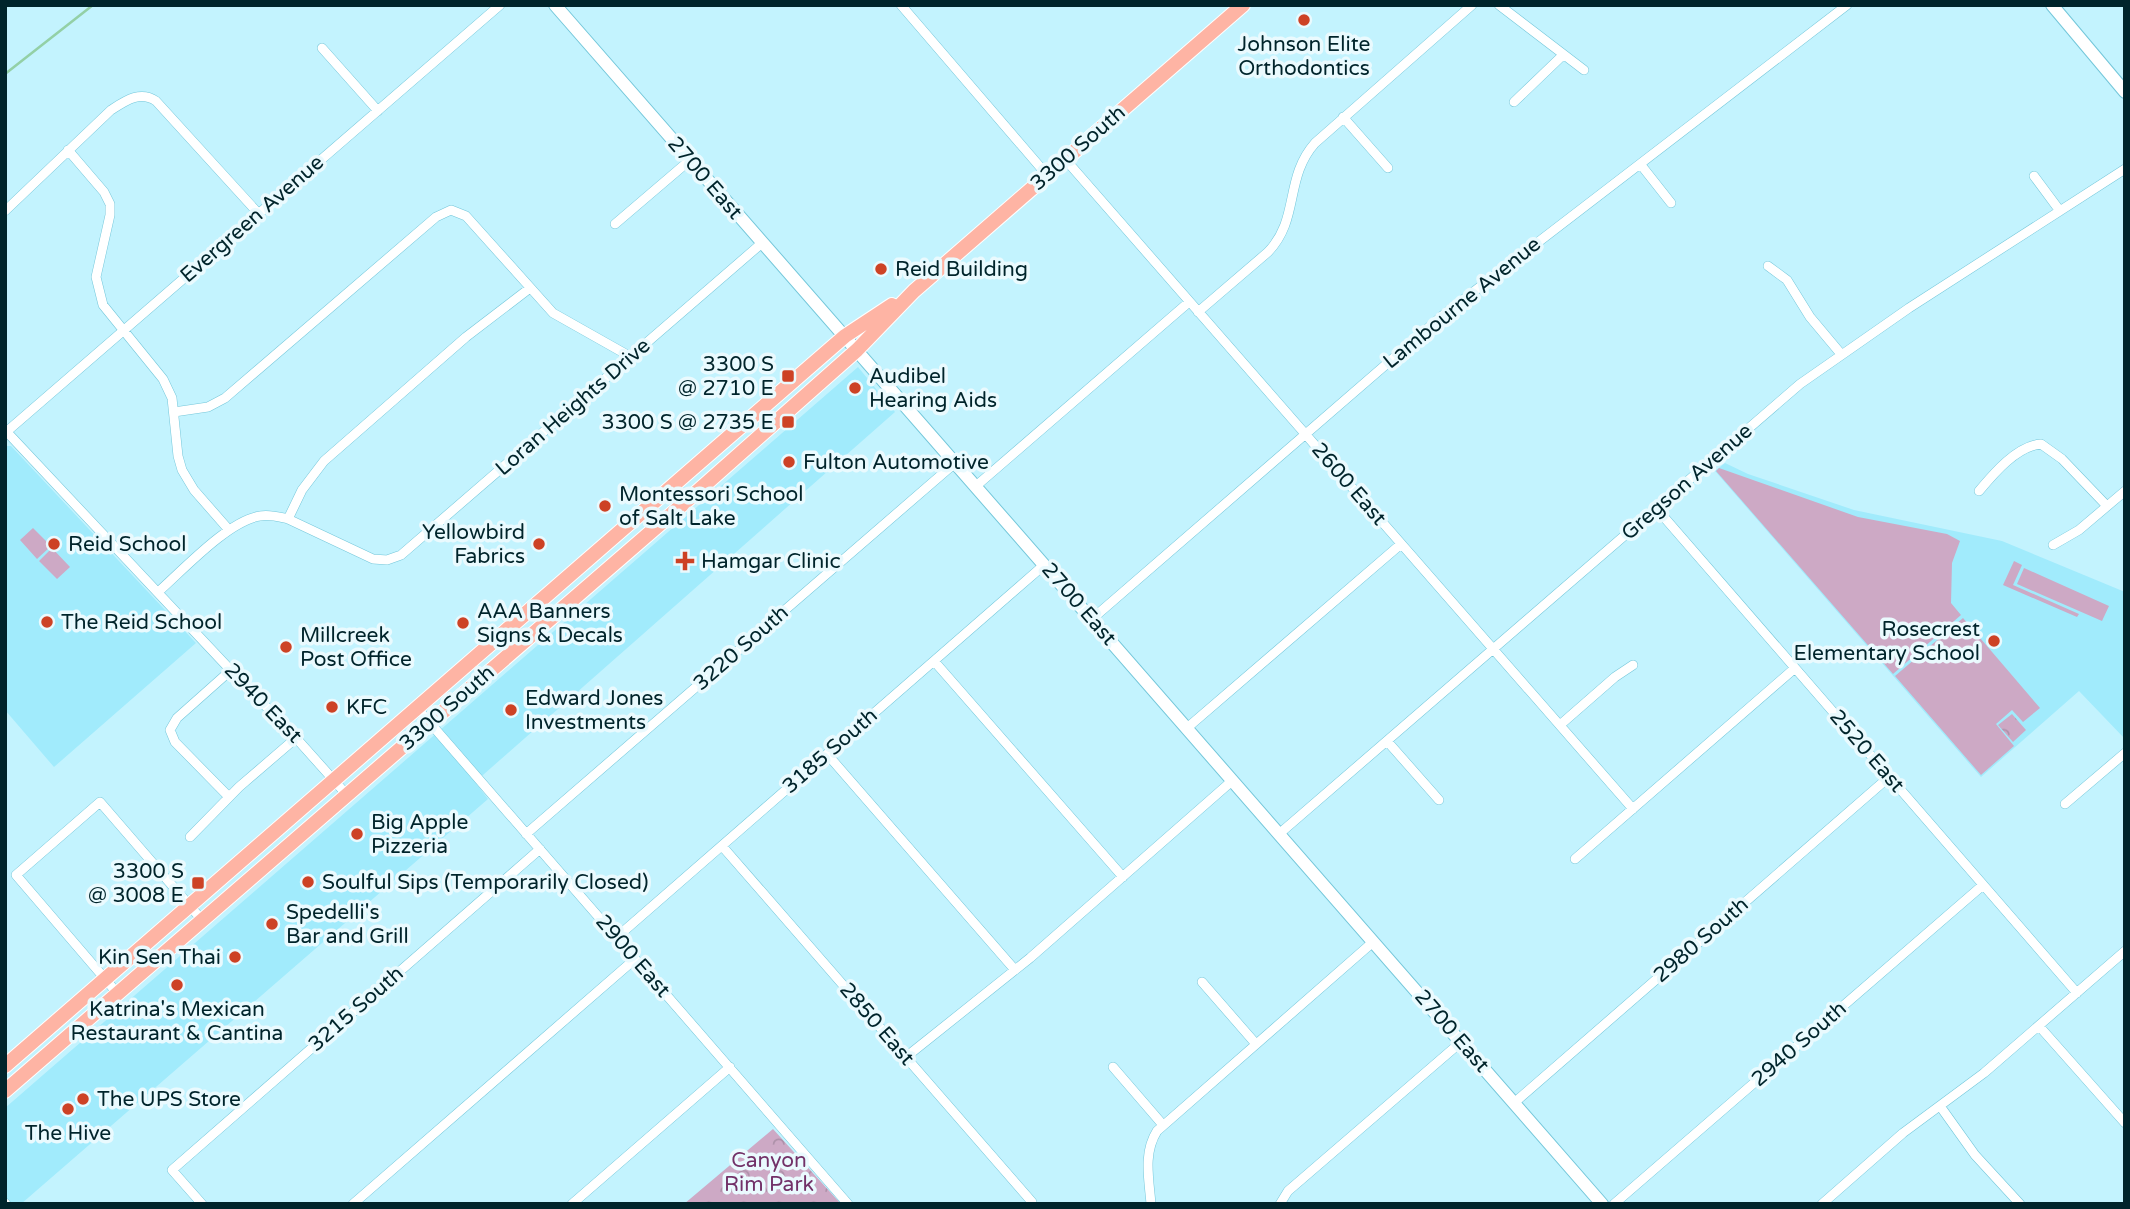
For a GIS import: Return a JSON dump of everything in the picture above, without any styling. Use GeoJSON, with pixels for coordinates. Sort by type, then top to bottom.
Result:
{"type":"FeatureCollection","features":[{"type":"Feature","properties":{"kind":"main road","name":"3300 South"},"geometry":{"type":"LineString","coordinates":[[5,1091],[857,350],[914,291],[1242,5]]}},
{"type":"Feature","properties":{"kind":"main road","name":"3300 South"},"geometry":{"type":"LineString","coordinates":[[5,1066],[845,336],[914,291]]}},
{"type":"Feature","properties":{"kind":"street","name":"Evergreen Avenue"},"geometry":{"type":"LineString","coordinates":[[6,432],[500,5]]}},
{"type":"Feature","properties":{"kind":"street","name":"2700 East"},"geometry":{"type":"LineString","coordinates":[[555,5],[1602,1204]]}},
{"type":"Feature","properties":{"kind":"street"},"geometry":{"type":"LineString","coordinates":[[901,5],[1047,174]]}},
{"type":"Feature","properties":{"kind":"street"},"geometry":{"type":"LineString","coordinates":[[1198,312],[1273,246],[1282,233],[1291,205],[1296,174],[1303,157],[1343,117],[1472,5]]}},
{"type":"Feature","properties":{"kind":"street"},"geometry":{"type":"LineString","coordinates":[[1499,5],[1584,70]]}},
{"type":"Feature","properties":{"kind":"street","name":"Lambourne Avenue"},"geometry":{"type":"LineString","coordinates":[[1092,619],[1490,277],[1641,165],[1847,5]]}},
{"type":"Feature","properties":{"kind":"street"},"geometry":{"type":"LineString","coordinates":[[2052,5],[2125,92]]}},
{"type":"Feature","properties":{"kind":"street"},"geometry":{"type":"LineString","coordinates":[[322,48],[378,111]]}},
{"type":"Feature","properties":{"kind":"street"},"geometry":{"type":"LineString","coordinates":[[1514,102],[1563,55]]}},
{"type":"Feature","properties":{"kind":"street"},"geometry":{"type":"LineString","coordinates":[[5,211],[121,103],[146,96],[156,101],[258,213]]}},
{"type":"Feature","properties":{"kind":"street"},"geometry":{"type":"LineString","coordinates":[[1343,117],[1388,167]]}},
{"type":"Feature","properties":{"kind":"street"},"geometry":{"type":"LineString","coordinates":[[68,150],[104,192],[110,204],[96,276],[103,305],[163,379],[172,397],[182,470],[194,489],[229,530]]}},
{"type":"Feature","properties":{"kind":"street","name":"2600 East"},"geometry":{"type":"LineString","coordinates":[[1065,159],[1633,809]]}},
{"type":"Feature","properties":{"kind":"street"},"geometry":{"type":"LineString","coordinates":[[615,224],[690,160]]}},
{"type":"Feature","properties":{"kind":"street"},"geometry":{"type":"LineString","coordinates":[[1641,165],[1671,203]]}},
{"type":"Feature","properties":{"kind":"street","name":"Gregson Avenue"},"geometry":{"type":"LineString","coordinates":[[1279,834],[1800,384],[1841,354],[2125,169]]}},
{"type":"Feature","properties":{"kind":"street"},"geometry":{"type":"LineString","coordinates":[[2035,176],[2060,211]]}},
{"type":"Feature","properties":{"kind":"street"},"geometry":{"type":"LineString","coordinates":[[174,412],[208,407],[225,398],[436,218],[455,210],[469,219],[558,317],[631,357]]}},
{"type":"Feature","properties":{"kind":"street","name":"Loran Heights Drive"},"geometry":{"type":"LineString","coordinates":[[288,519],[359,554],[379,561],[394,558],[407,550],[762,243]]}},
{"type":"Feature","properties":{"kind":"street"},"geometry":{"type":"LineString","coordinates":[[1768,266],[1787,280],[1810,317],[1841,354]]}},
{"type":"Feature","properties":{"kind":"street"},"geometry":{"type":"LineString","coordinates":[[158,592],[243,521],[260,516],[288,519],[302,490],[324,461],[466,337],[530,288]]}},
{"type":"Feature","properties":{"kind":"street"},"geometry":{"type":"LineString","coordinates":[[976,486],[1189,302]]}},
{"type":"Feature","properties":{"kind":"street","name":"2940 East"},"geometry":{"type":"LineString","coordinates":[[6,432],[347,795]]}},
{"type":"Feature","properties":{"kind":"street"},"geometry":{"type":"LineString","coordinates":[[1979,491],[2003,465],[2028,447],[2041,444],[2062,458],[2107,506]]}},
{"type":"Feature","properties":{"kind":"street","name":"3220 South"},"geometry":{"type":"LineString","coordinates":[[526,834],[955,463]]}},
{"type":"Feature","properties":{"kind":"street"},"geometry":{"type":"LineString","coordinates":[[2053,545],[2071,537],[2125,491]]}},
{"type":"Feature","properties":{"kind":"street","name":"2520 East"},"geometry":{"type":"LineString","coordinates":[[1657,509],[2077,993]]}},
{"type":"Feature","properties":{"kind":"street"},"geometry":{"type":"LineString","coordinates":[[1187,728],[1401,544]]}},
{"type":"Feature","properties":{"kind":"street","name":"3185 South"},"geometry":{"type":"LineString","coordinates":[[617,937],[1044,565]]}},
{"type":"Feature","properties":{"kind":"street"},"geometry":{"type":"LineString","coordinates":[[934,661],[1123,877]]}},
{"type":"Feature","properties":{"kind":"street"},"geometry":{"type":"LineString","coordinates":[[1560,725],[1615,677],[1633,665]]}},
{"type":"Feature","properties":{"kind":"street"},"geometry":{"type":"LineString","coordinates":[[1575,859],[1795,668]]}},
{"type":"Feature","properties":{"kind":"street"},"geometry":{"type":"LineString","coordinates":[[229,797],[176,741],[170,730],[177,718],[231,670]]}},
{"type":"Feature","properties":{"kind":"street","name":"2900 East"},"geometry":{"type":"LineString","coordinates":[[417,708],[848,1204]]}},
{"type":"Feature","properties":{"kind":"street"},"geometry":{"type":"LineString","coordinates":[[190,837],[229,797],[296,738]]}},
{"type":"Feature","properties":{"kind":"street"},"geometry":{"type":"LineString","coordinates":[[1387,741],[1439,800]]}},
{"type":"Feature","properties":{"kind":"street"},"geometry":{"type":"LineString","coordinates":[[2065,804],[2125,753]]}},
{"type":"Feature","properties":{"kind":"street"},"geometry":{"type":"LineString","coordinates":[[827,754],[1015,970]]}},
{"type":"Feature","properties":{"kind":"street","name":"2980 South"},"geometry":{"type":"LineString","coordinates":[[1514,1103],[1889,777]]}},
{"type":"Feature","properties":{"kind":"street"},"geometry":{"type":"LineString","coordinates":[[906,1057],[1015,970],[1233,780]]}},
{"type":"Feature","properties":{"kind":"street"},"geometry":{"type":"LineString","coordinates":[[118,993],[16,875],[100,802],[202,920]]}},
{"type":"Feature","properties":{"kind":"street","name":"2850 East"},"geometry":{"type":"LineString","coordinates":[[722,846],[1032,1202]]}},
{"type":"Feature","properties":{"kind":"street","name":"3215 South"},"geometry":{"type":"LineString","coordinates":[[202,1204],[172,1170],[540,849]]}},
{"type":"Feature","properties":{"kind":"street","name":"2940 South"},"geometry":{"type":"LineString","coordinates":[[1614,1204],[1983,885]]}},
{"type":"Feature","properties":{"kind":"street"},"geometry":{"type":"LineString","coordinates":[[1151,1204],[1149,1151],[1153,1137],[1163,1125],[1373,942]]}},
{"type":"Feature","properties":{"kind":"street"},"geometry":{"type":"LineString","coordinates":[[1822,1204],[1903,1133],[1975,1080],[2125,951]]}},
{"type":"Feature","properties":{"kind":"street"},"geometry":{"type":"LineString","coordinates":[[353,1204],[635,959]]}},
{"type":"Feature","properties":{"kind":"street"},"geometry":{"type":"LineString","coordinates":[[1202,982],[1256,1044]]}},
{"type":"Feature","properties":{"kind":"street"},"geometry":{"type":"LineString","coordinates":[[2039,1026],[2125,1124]]}},
{"type":"Feature","properties":{"kind":"street"},"geometry":{"type":"LineString","coordinates":[[1280,1204],[1288,1191],[1461,1042]]}},
{"type":"Feature","properties":{"kind":"street"},"geometry":{"type":"LineString","coordinates":[[572,1204],[730,1067]]}},
{"type":"Feature","properties":{"kind":"street"},"geometry":{"type":"LineString","coordinates":[[1113,1068],[1163,1125]]}},
{"type":"Feature","properties":{"kind":"street"},"geometry":{"type":"LineString","coordinates":[[1940,1106],[1975,1155],[2020,1204]]}},
{"type":"Feature","properties":{"kind":"shaded area"},"geometry":{"type":"Polygon","coordinates":[[[858,367],[895,412],[475,782],[488,799],[21,1204],[5,1204],[5,1108],[858,367]]]}},
{"type":"Feature","properties":{"kind":"shaded area","name":"Reid School"},"geometry":{"type":"Polygon","coordinates":[[[5,446],[11,446],[196,643],[54,767],[5,710],[5,446]]]}},
{"type":"Feature","properties":{"kind":"shaded area","name":"Rosecrest Elementary School"},"geometry":{"type":"Polygon","coordinates":[[[1725,463],[1748,474],[1854,510],[2002,541],[2125,592],[2125,739],[2079,691],[1981,777],[1715,471],[1725,463]]]}},
{"type":"Feature","properties":{"kind":"green space"},"geometry":{"type":"Polygon","coordinates":[[[1719,468],[1858,517],[1947,534],[1960,541],[1952,563],[1951,603],[1961,615],[1893,674],[1716,471],[1719,468]]]}},
{"type":"Feature","properties":{"kind":"green space"},"geometry":{"type":"Polygon","coordinates":[[[33,528],[51,546],[37,559],[20,540],[33,528]]]}},
{"type":"Feature","properties":{"kind":"green space"},"geometry":{"type":"Polygon","coordinates":[[[52,548],[70,567],[57,579],[39,561],[52,548]]]}},
{"type":"Feature","properties":{"kind":"green space"},"geometry":{"type":"Polygon","coordinates":[[[2014,561],[2022,565],[2013,585],[2079,614],[2077,617],[2003,585],[2014,561]]]}},
{"type":"Feature","properties":{"kind":"green space"},"geometry":{"type":"Polygon","coordinates":[[[2024,568],[2109,606],[2102,621],[2017,584],[2024,568]]]}},
{"type":"Feature","properties":{"kind":"green space"},"geometry":{"type":"Polygon","coordinates":[[[1963,618],[2040,708],[2023,722],[2012,710],[1996,724],[2014,746],[1981,775],[1895,676],[1963,618]]]}},
{"type":"Feature","properties":{"kind":"green space"},"geometry":{"type":"Polygon","coordinates":[[[2012,714],[2026,730],[2013,742],[1998,725],[2012,714]]]}},
{"type":"Feature","properties":{"kind":"green space","name":"Canyon Rim Park"},"geometry":{"type":"Polygon","coordinates":[[[773,1129],[841,1204],[684,1204],[773,1129]]]}},
{"type":"Feature","properties":{"kind":"waterway"},"geometry":{"type":"LineString","coordinates":[[5,74],[93,5]]}},
{"type":"Feature","properties":{"kind":"place","name":"Johnson Elite Orthodontics"},"geometry":{"type":"Point","coordinates":[1304,20]}},
{"type":"Feature","properties":{"kind":"place","name":"Reid Building"},"geometry":{"type":"Point","coordinates":[881,269]}},
{"type":"Feature","properties":{"kind":"place","name":"3300 S @ 2710 E"},"geometry":{"type":"Point","coordinates":[788,376]}},
{"type":"Feature","properties":{"kind":"place","name":"Audibel Hearing Aids"},"geometry":{"type":"Point","coordinates":[855,388]}},
{"type":"Feature","properties":{"kind":"place","name":"3300 S @ 2735 E"},"geometry":{"type":"Point","coordinates":[788,422]}},
{"type":"Feature","properties":{"kind":"place","name":"Fulton Automotive"},"geometry":{"type":"Point","coordinates":[789,462]}},
{"type":"Feature","properties":{"kind":"place","name":"Montessori School of Salt Lake"},"geometry":{"type":"Point","coordinates":[605,506]}},
{"type":"Feature","properties":{"kind":"place","name":"Reid School"},"geometry":{"type":"Point","coordinates":[54,544]}},
{"type":"Feature","properties":{"kind":"place","name":"Yellowbird Fabrics"},"geometry":{"type":"Point","coordinates":[539,544]}},
{"type":"Feature","properties":{"kind":"place","name":"Hamgar Clinic"},"geometry":{"type":"Point","coordinates":[685,561]}},
{"type":"Feature","properties":{"kind":"place","name":"The Reid School"},"geometry":{"type":"Point","coordinates":[47,622]}},
{"type":"Feature","properties":{"kind":"place","name":"AAA Banners Signs & Decals"},"geometry":{"type":"Point","coordinates":[463,623]}},
{"type":"Feature","properties":{"kind":"place","name":"Rosecrest Elementary School"},"geometry":{"type":"Point","coordinates":[1994,641]}},
{"type":"Feature","properties":{"kind":"place","name":"Millcreek Post Office"},"geometry":{"type":"Point","coordinates":[286,647]}},
{"type":"Feature","properties":{"kind":"place","name":"KFC"},"geometry":{"type":"Point","coordinates":[332,707]}},
{"type":"Feature","properties":{"kind":"place","name":"Edward Jones Investments"},"geometry":{"type":"Point","coordinates":[511,710]}},
{"type":"Feature","properties":{"kind":"place","name":"Big Apple Pizzeria"},"geometry":{"type":"Point","coordinates":[357,834]}},
{"type":"Feature","properties":{"kind":"place","name":"Soulful Sips (Temporarily Closed)"},"geometry":{"type":"Point","coordinates":[308,882]}},
{"type":"Feature","properties":{"kind":"place","name":"3300 S @ 3008 E"},"geometry":{"type":"Point","coordinates":[198,883]}},
{"type":"Feature","properties":{"kind":"place","name":"Spedelli's Bar and Grill"},"geometry":{"type":"Point","coordinates":[272,924]}},
{"type":"Feature","properties":{"kind":"place","name":"Kin Sen Thai"},"geometry":{"type":"Point","coordinates":[235,957]}},
{"type":"Feature","properties":{"kind":"place","name":"Katrina's Mexican Restaurant & Cantina"},"geometry":{"type":"Point","coordinates":[177,985]}},
{"type":"Feature","properties":{"kind":"place","name":"The UPS Store"},"geometry":{"type":"Point","coordinates":[83,1099]}},
{"type":"Feature","properties":{"kind":"place","name":"The Hive"},"geometry":{"type":"Point","coordinates":[68,1109]}}]}
